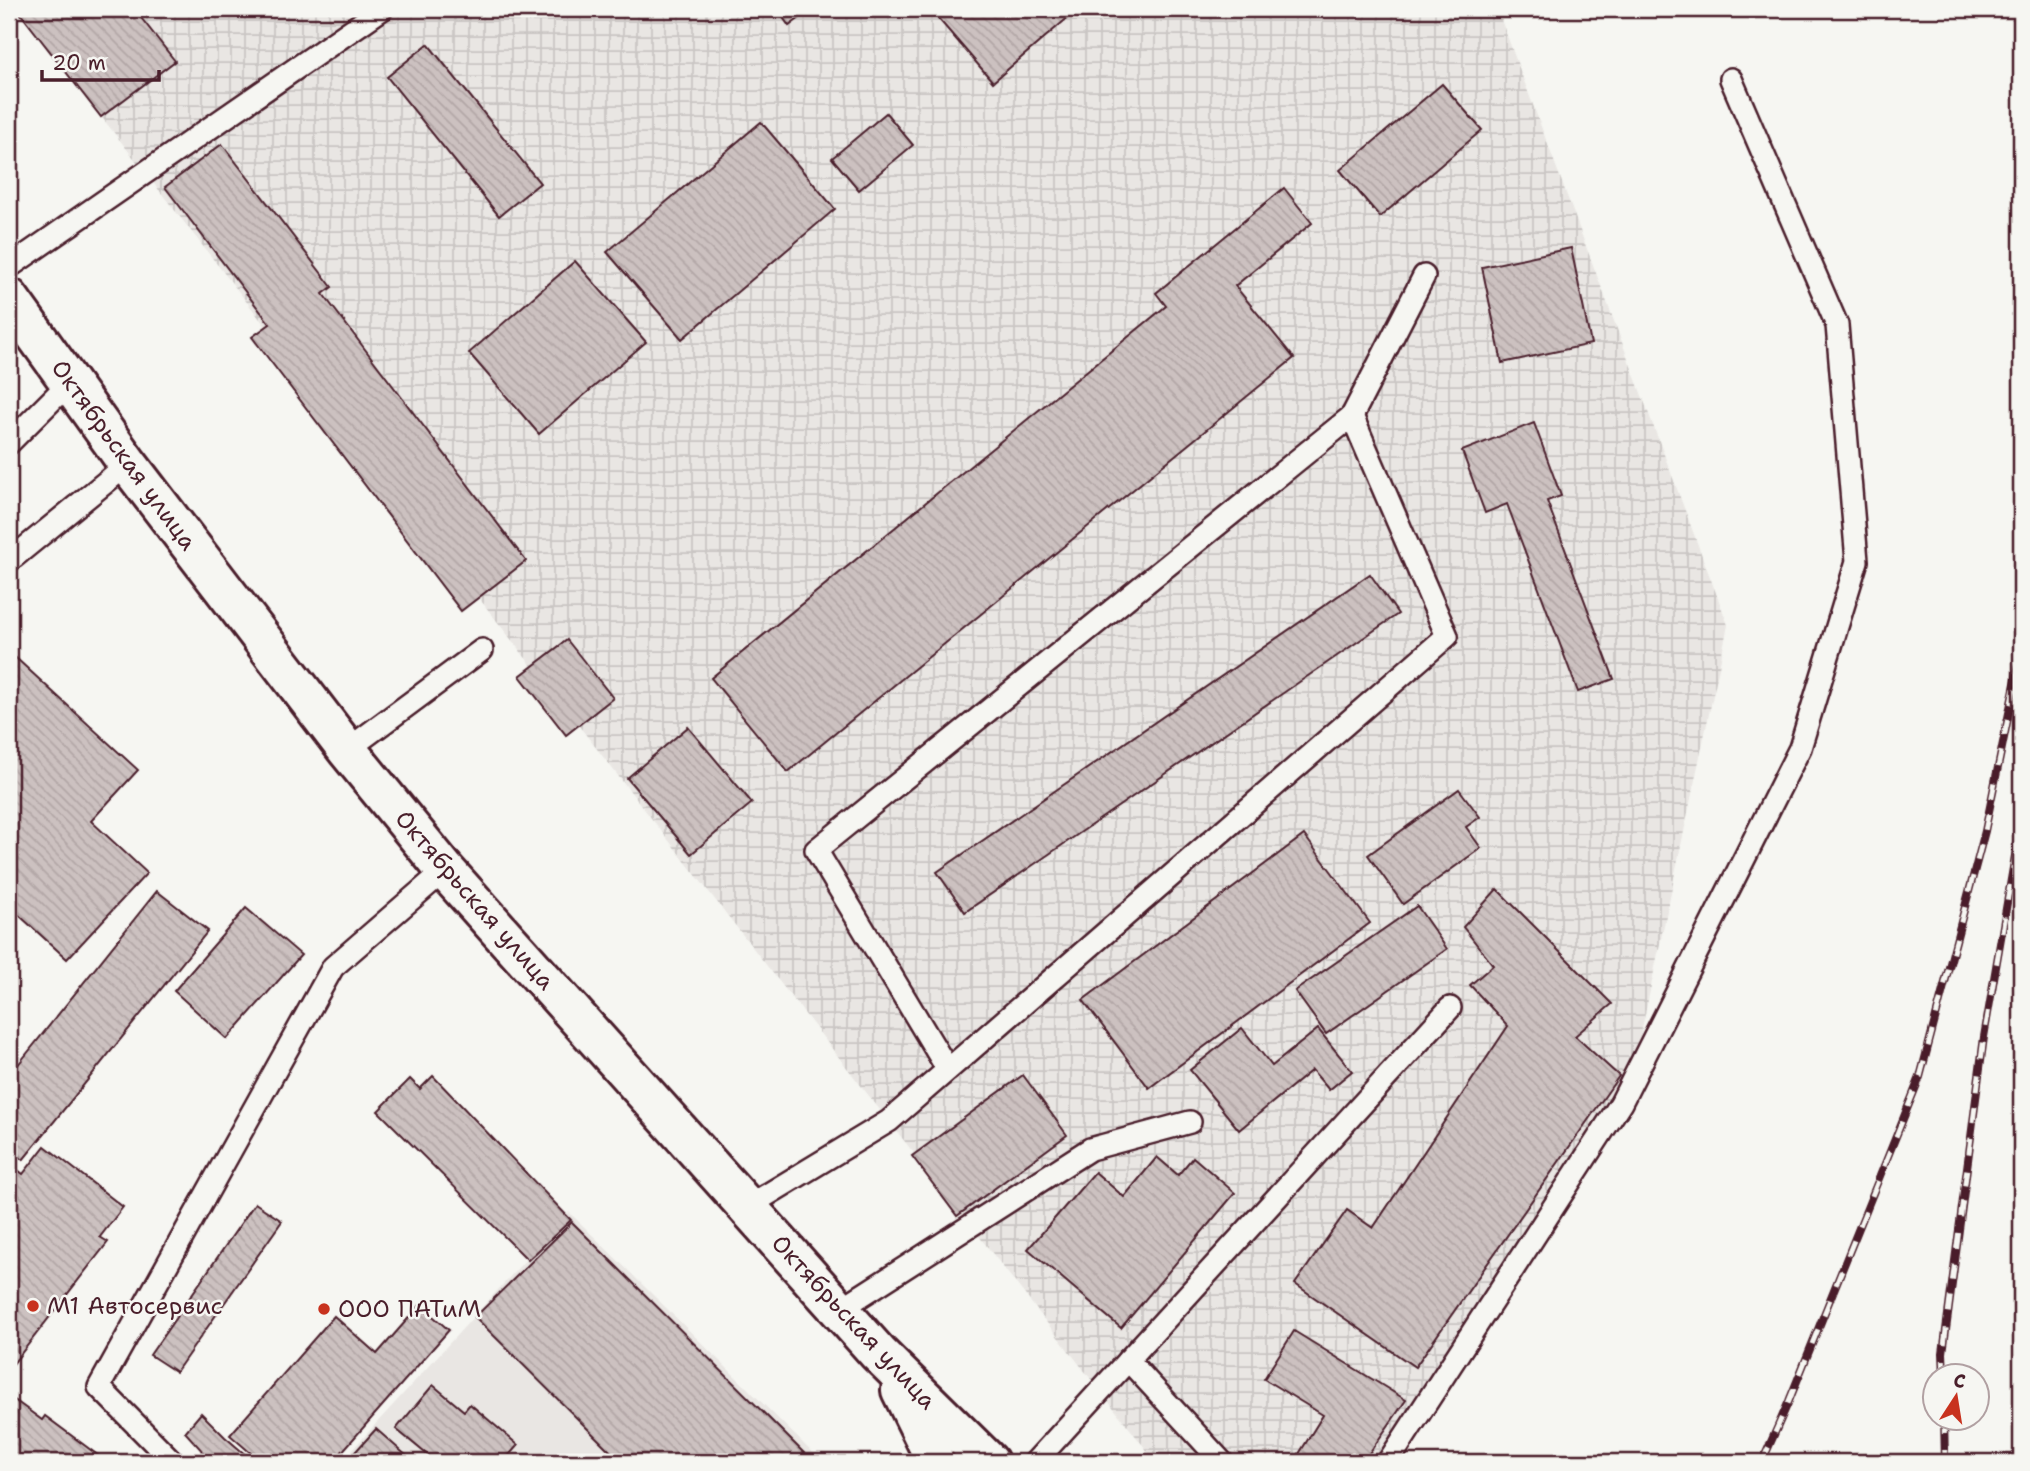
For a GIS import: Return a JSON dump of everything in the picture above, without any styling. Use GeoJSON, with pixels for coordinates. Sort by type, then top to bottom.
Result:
{"type":"FeatureCollection","features":[{"type":"Feature","properties":{"kind":"main road","name":"Октябрьская улица"},"geometry":{"type":"LineString","coordinates":[[9,298],[128,464],[347,750],[445,870],[878,1353],[989,1462]]}},
{"type":"Feature","properties":{"kind":"main road"},"geometry":{"type":"LineString","coordinates":[[878,1353],[908,1400],[934,1462]]}},
{"type":"Feature","properties":{"kind":"lane"},"geometry":{"type":"LineString","coordinates":[[9,267],[382,9]]}},
{"type":"Feature","properties":{"kind":"lane"},"geometry":{"type":"LineString","coordinates":[[1388,1462],[1621,1103],[1800,748],[1857,561],[1837,325],[1731,79]]}},
{"type":"Feature","properties":{"kind":"lane"},"geometry":{"type":"LineString","coordinates":[[947,1070],[816,850],[1352,416],[1424,276]]}},
{"type":"Feature","properties":{"kind":"lane"},"geometry":{"type":"LineString","coordinates":[[9,443],[71,382]]}},
{"type":"Feature","properties":{"kind":"lane"},"geometry":{"type":"LineString","coordinates":[[747,1207],[889,1121],[1447,636],[1352,416]]}},
{"type":"Feature","properties":{"kind":"lane"},"geometry":{"type":"LineString","coordinates":[[9,561],[128,464]]}},
{"type":"Feature","properties":{"kind":"lane"},"geometry":{"type":"LineString","coordinates":[[347,750],[482,650]]}},
{"type":"Feature","properties":{"kind":"lane"},"geometry":{"type":"LineString","coordinates":[[173,1462],[99,1387],[333,967],[445,870]]}},
{"type":"Feature","properties":{"kind":"lane"},"geometry":{"type":"LineString","coordinates":[[1035,1462],[1450,1009]]}},
{"type":"Feature","properties":{"kind":"lane"},"geometry":{"type":"LineString","coordinates":[[839,1310],[1090,1149],[1190,1122]]}},
{"type":"Feature","properties":{"kind":"lane"},"geometry":{"type":"LineString","coordinates":[[1128,1360],[1222,1462]]}},
{"type":"Feature","properties":{"kind":"shaded area"},"geometry":{"type":"Polygon","coordinates":[[[17,9],[1497,9],[1728,625],[1632,1075],[1373,1462],[1156,1462],[17,9]]]}},
{"type":"Feature","properties":{"kind":"shaded area"},"geometry":{"type":"Polygon","coordinates":[[[569,1212],[822,1462],[341,1462],[569,1212]]]}},
{"type":"Feature","properties":{"kind":"building"},"geometry":{"type":"Polygon","coordinates":[[[17,9],[134,9],[175,61],[101,117],[17,9]]]}},
{"type":"Feature","properties":{"kind":"building"},"geometry":{"type":"Polygon","coordinates":[[[777,9],[812,9],[789,26],[777,9]]]}},
{"type":"Feature","properties":{"kind":"building"},"geometry":{"type":"Polygon","coordinates":[[[930,9],[1078,9],[993,82],[930,9]]]}},
{"type":"Feature","properties":{"kind":"building"},"geometry":{"type":"Polygon","coordinates":[[[428,44],[540,183],[499,216],[387,77],[428,44]]]}},
{"type":"Feature","properties":{"kind":"building"},"geometry":{"type":"Polygon","coordinates":[[[1442,84],[1482,130],[1380,217],[1340,170],[1442,84]]]}},
{"type":"Feature","properties":{"kind":"building"},"geometry":{"type":"Polygon","coordinates":[[[886,113],[913,145],[859,190],[832,158],[886,113]]]}},
{"type":"Feature","properties":{"kind":"building"},"geometry":{"type":"Polygon","coordinates":[[[761,122],[835,209],[682,339],[607,252],[761,122]]]}},
{"type":"Feature","properties":{"kind":"building"},"geometry":{"type":"Polygon","coordinates":[[[222,144],[332,287],[323,294],[526,561],[461,611],[252,337],[270,324],[165,187],[222,144]]]}},
{"type":"Feature","properties":{"kind":"building"},"geometry":{"type":"Polygon","coordinates":[[[1284,188],[1312,223],[1235,286],[1294,358],[788,772],[711,678],[1166,306],[1156,293],[1284,188]]]}},
{"type":"Feature","properties":{"kind":"building"},"geometry":{"type":"Polygon","coordinates":[[[1571,248],[1591,344],[1502,363],[1482,267],[1571,248]]]}},
{"type":"Feature","properties":{"kind":"building"},"geometry":{"type":"Polygon","coordinates":[[[575,261],[646,342],[539,434],[469,353],[575,261]]]}},
{"type":"Feature","properties":{"kind":"building"},"geometry":{"type":"Polygon","coordinates":[[[1534,423],[1561,496],[1547,501],[1614,679],[1578,692],[1507,504],[1485,513],[1462,451],[1534,423]]]}},
{"type":"Feature","properties":{"kind":"building"},"geometry":{"type":"Polygon","coordinates":[[[1370,574],[1398,614],[965,912],[937,872],[1370,574]]]}},
{"type":"Feature","properties":{"kind":"building"},"geometry":{"type":"Polygon","coordinates":[[[567,640],[613,698],[566,735],[520,676],[567,640]]]}},
{"type":"Feature","properties":{"kind":"building"},"geometry":{"type":"Polygon","coordinates":[[[16,658],[138,770],[91,821],[147,873],[67,959],[9,906],[9,665],[16,658]]]}},
{"type":"Feature","properties":{"kind":"building"},"geometry":{"type":"Polygon","coordinates":[[[688,727],[752,803],[691,854],[627,778],[688,727]]]}},
{"type":"Feature","properties":{"kind":"building"},"geometry":{"type":"Polygon","coordinates":[[[1459,789],[1480,817],[1466,827],[1481,848],[1403,904],[1368,855],[1459,789]]]}},
{"type":"Feature","properties":{"kind":"building"},"geometry":{"type":"Polygon","coordinates":[[[1304,835],[1370,923],[1149,1088],[1083,1000],[1304,835]]]}},
{"type":"Feature","properties":{"kind":"building"},"geometry":{"type":"Polygon","coordinates":[[[1497,889],[1612,1004],[1575,1036],[1619,1076],[1415,1367],[1295,1284],[1347,1210],[1373,1228],[1508,1026],[1470,985],[1493,965],[1463,927],[1497,889]]]}},
{"type":"Feature","properties":{"kind":"building"},"geometry":{"type":"Polygon","coordinates":[[[157,891],[208,931],[23,1160],[15,1153],[9,1162],[9,1076],[157,891]]]}},
{"type":"Feature","properties":{"kind":"building"},"geometry":{"type":"Polygon","coordinates":[[[1417,906],[1447,949],[1326,1034],[1295,991],[1417,906]]]}},
{"type":"Feature","properties":{"kind":"building"},"geometry":{"type":"Polygon","coordinates":[[[246,908],[301,955],[227,1039],[174,991],[246,908]]]}},
{"type":"Feature","properties":{"kind":"building"},"geometry":{"type":"Polygon","coordinates":[[[1242,1028],[1272,1066],[1318,1029],[1352,1071],[1329,1090],[1312,1070],[1239,1130],[1190,1070],[1242,1028]]]}},
{"type":"Feature","properties":{"kind":"building"},"geometry":{"type":"Polygon","coordinates":[[[1023,1075],[1067,1135],[957,1216],[912,1156],[1023,1075]]]}},
{"type":"Feature","properties":{"kind":"building"},"geometry":{"type":"Polygon","coordinates":[[[433,1076],[571,1220],[528,1260],[378,1111],[410,1079],[420,1089],[433,1076]]]}},
{"type":"Feature","properties":{"kind":"building","name":"М1 Автосервис"},"geometry":{"type":"Polygon","coordinates":[[[45,1146],[123,1207],[100,1237],[108,1242],[9,1369],[9,1173],[14,1167],[23,1174],[45,1146]]]}},
{"type":"Feature","properties":{"kind":"building"},"geometry":{"type":"Polygon","coordinates":[[[1157,1157],[1178,1175],[1193,1157],[1235,1193],[1121,1328],[1028,1249],[1095,1172],[1124,1197],[1157,1157]]]}},
{"type":"Feature","properties":{"kind":"building"},"geometry":{"type":"Polygon","coordinates":[[[255,1203],[282,1221],[176,1372],[150,1355],[255,1203]]]}},
{"type":"Feature","properties":{"kind":"building"},"geometry":{"type":"Polygon","coordinates":[[[572,1222],[813,1462],[621,1462],[475,1317],[572,1222]]]}},
{"type":"Feature","properties":{"kind":"building"},"geometry":{"type":"Polygon","coordinates":[[[420,1305],[449,1330],[333,1462],[261,1462],[230,1435],[334,1316],[377,1354],[420,1305]]]}},
{"type":"Feature","properties":{"kind":"building"},"geometry":{"type":"Polygon","coordinates":[[[1294,1331],[1406,1400],[1363,1462],[1294,1462],[1323,1415],[1264,1379],[1294,1331]]]}},
{"type":"Feature","properties":{"kind":"building"},"geometry":{"type":"Polygon","coordinates":[[[433,1385],[464,1411],[470,1404],[518,1445],[503,1462],[436,1462],[396,1429],[433,1385]]]}},
{"type":"Feature","properties":{"kind":"building"},"geometry":{"type":"Polygon","coordinates":[[[9,1396],[42,1420],[45,1416],[107,1462],[11,1462],[15,1459],[9,1454],[9,1396]]]}},
{"type":"Feature","properties":{"kind":"building"},"geometry":{"type":"Polygon","coordinates":[[[201,1413],[254,1462],[201,1462],[206,1455],[185,1432],[201,1413]]]}},
{"type":"Feature","properties":{"kind":"building"},"geometry":{"type":"Polygon","coordinates":[[[376,1429],[408,1457],[403,1462],[346,1462],[376,1429]]]}},
{"type":"Feature","properties":{"kind":"railway"},"geometry":{"type":"LineString","coordinates":[[1762,1462],[1920,1077],[1985,831],[2021,654]]}},
{"type":"Feature","properties":{"kind":"railway"},"geometry":{"type":"LineString","coordinates":[[1943,1362],[1984,1037],[2021,821]]}},
{"type":"Feature","properties":{"kind":"railway"},"geometry":{"type":"LineString","coordinates":[[1944,1432],[1945,1462]]}},
{"type":"Feature","properties":{"kind":"place","name":"М1 Автосервис"},"geometry":{"type":"Point","coordinates":[33,1306]}},
{"type":"Feature","properties":{"kind":"place","name":"ООО ПАТиМ"},"geometry":{"type":"Point","coordinates":[324,1309]}}]}
